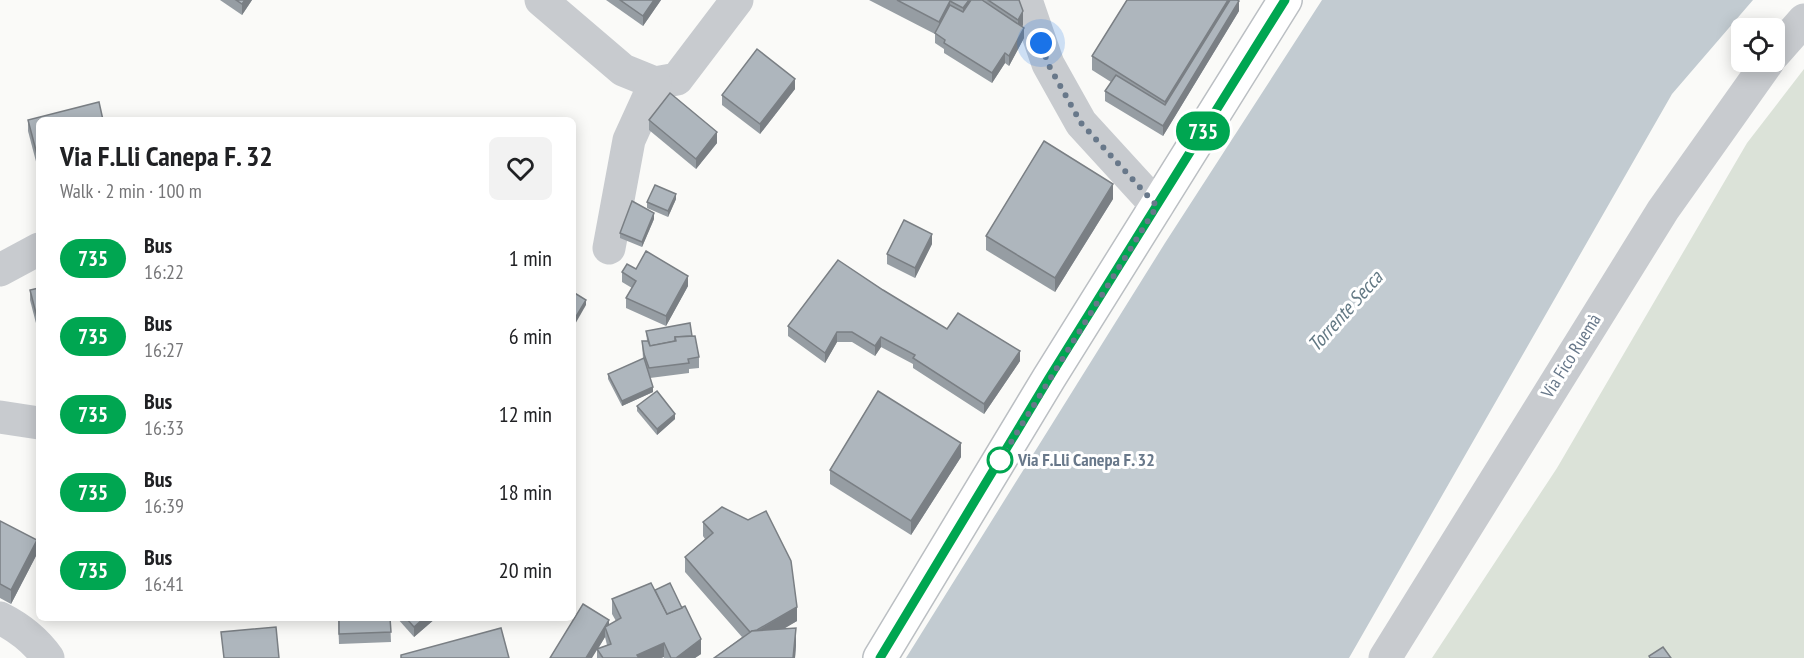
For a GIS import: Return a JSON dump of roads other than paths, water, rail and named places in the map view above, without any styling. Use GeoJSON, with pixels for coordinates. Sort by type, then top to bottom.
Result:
{"type":"FeatureCollection","features":[{"type":"Feature","properties":{"kind":"main road"},"geometry":{"type":"LineString","coordinates":[[880,658],[1049,378],[1285,0]]}},
{"type":"Feature","properties":{"kind":"street"},"geometry":{"type":"LineString","coordinates":[[541,0],[622,70],[655,84],[677,79],[737,0]]}},
{"type":"Feature","properties":{"kind":"street"},"geometry":{"type":"LineString","coordinates":[[1026,0],[1048,64],[1081,123],[1157,206]]}},
{"type":"Feature","properties":{"kind":"street"},"geometry":{"type":"LineString","coordinates":[[1785,42],[1804,20]]}},
{"type":"Feature","properties":{"kind":"street","name":"Via Fico Ruemà"},"geometry":{"type":"LineString","coordinates":[[1385,658],[1663,210],[1761,72]]}},
{"type":"Feature","properties":{"kind":"street"},"geometry":{"type":"LineString","coordinates":[[609,248],[629,140],[655,84]]}},
{"type":"Feature","properties":{"kind":"street"},"geometry":{"type":"LineString","coordinates":[[0,270],[36,250]]}},
{"type":"Feature","properties":{"kind":"street"},"geometry":{"type":"LineString","coordinates":[[0,417],[36,423]]}},
{"type":"Feature","properties":{"kind":"street"},"geometry":{"type":"LineString","coordinates":[[0,618],[15,626],[48,658]]}},
{"type":"Feature","properties":{"kind":"water","name":"Torrente Secca"},"geometry":{"type":"Polygon","coordinates":[[[1322,0],[1753,0],[1737,18],[1731,18],[1731,26],[1672,94],[1349,658],[906,658],[1165,243],[1322,0]]]}},
{"type":"Feature","properties":{"kind":"place","name":"Via F.Lli Canepa F. 32"},"geometry":{"type":"Point","coordinates":[1000,460]}}]}
